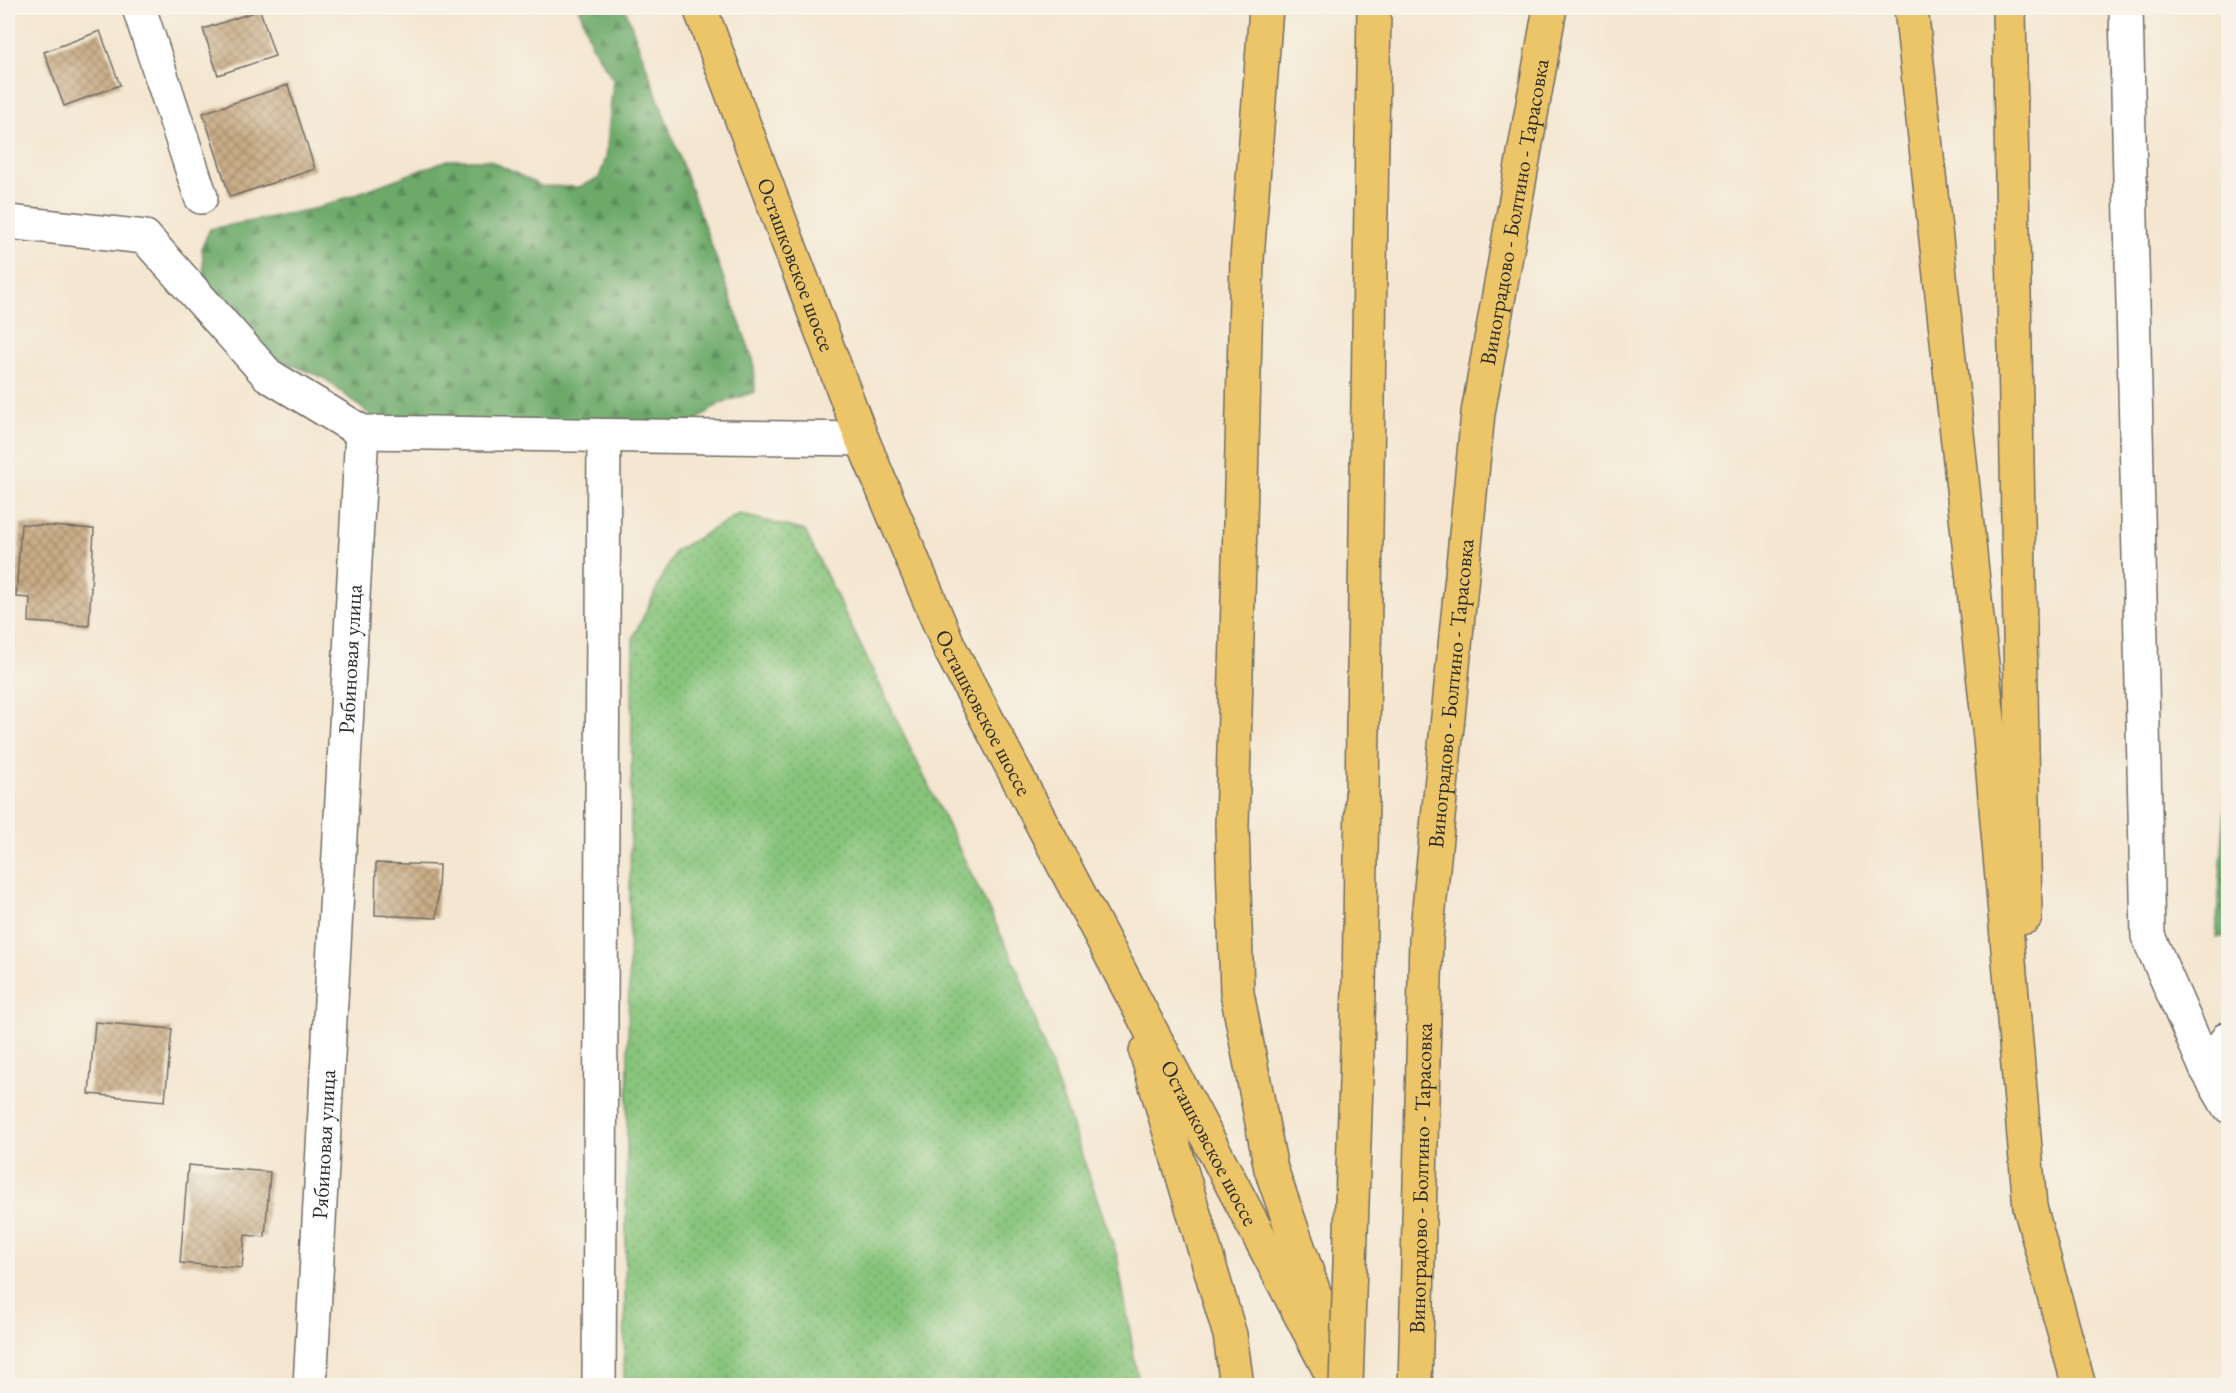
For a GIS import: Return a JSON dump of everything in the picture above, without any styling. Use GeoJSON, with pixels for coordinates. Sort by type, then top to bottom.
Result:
{"type":"FeatureCollection","features":[{"type":"Feature","properties":{"kind":"main road","name":"Осташковское шоссе"},"geometry":{"type":"LineString","coordinates":[[700,8],[862,439],[950,649],[1338,1386]]}},
{"type":"Feature","properties":{"kind":"main road"},"geometry":{"type":"LineString","coordinates":[[1266,8],[1247,259],[1232,825],[1237,993],[1271,1169],[1346,1386]]}},
{"type":"Feature","properties":{"kind":"main road"},"geometry":{"type":"LineString","coordinates":[[1346,1386],[1359,990],[1374,8]]}},
{"type":"Feature","properties":{"kind":"main road"},"geometry":{"type":"LineString","coordinates":[[1369,229],[1386,8]]}},
{"type":"Feature","properties":{"kind":"main road","name":"Виноградово - Болтино - Тарасовка"},"geometry":{"type":"LineString","coordinates":[[1415,1386],[1426,939],[1478,412],[1550,8]]}},
{"type":"Feature","properties":{"kind":"main road"},"geometry":{"type":"LineString","coordinates":[[1911,8],[1990,738],[2030,1207],[2079,1386]]}},
{"type":"Feature","properties":{"kind":"main road"},"geometry":{"type":"LineString","coordinates":[[2009,8],[2030,1207]]}},
{"type":"Feature","properties":{"kind":"main road"},"geometry":{"type":"LineString","coordinates":[[1125,982],[1230,1335],[1238,1386]]}},
{"type":"Feature","properties":{"kind":"street"},"geometry":{"type":"LineString","coordinates":[[139,8],[201,196]]}},
{"type":"Feature","properties":{"kind":"street"},"geometry":{"type":"LineString","coordinates":[[2126,8],[2148,936],[2206,1068],[2229,1106]]}},
{"type":"Feature","properties":{"kind":"street"},"geometry":{"type":"LineString","coordinates":[[8,222],[145,237],[268,375],[362,432],[862,439]]}},
{"type":"Feature","properties":{"kind":"street","name":"Рябиновая улица"},"geometry":{"type":"LineString","coordinates":[[310,1386],[362,432]]}},
{"type":"Feature","properties":{"kind":"street"},"geometry":{"type":"LineString","coordinates":[[599,1386],[604,435]]}},
{"type":"Feature","properties":{"kind":"street"},"geometry":{"type":"LineString","coordinates":[[2206,1068],[2229,1038]]}},
{"type":"Feature","properties":{"kind":"green space"},"geometry":{"type":"Polygon","coordinates":[[[579,8],[625,8],[754,362],[755,392],[721,403],[658,447],[373,417],[324,378],[270,356],[205,287],[202,247],[210,229],[318,208],[448,160],[489,160],[541,186],[579,187],[599,178],[606,158],[613,79],[592,46],[579,8]]]}},
{"type":"Feature","properties":{"kind":"green space"},"geometry":{"type":"Polygon","coordinates":[[[739,514],[805,531],[1017,968],[1117,1256],[1139,1385],[624,1385],[633,638],[675,551],[739,514]]]}},
{"type":"Feature","properties":{"kind":"green space"},"geometry":{"type":"Polygon","coordinates":[[[2228,763],[2228,937],[2216,937],[2228,763]]]}},
{"type":"Feature","properties":{"kind":"building"},"geometry":{"type":"Polygon","coordinates":[[[260,10],[275,56],[218,75],[203,29],[260,10]]]}},
{"type":"Feature","properties":{"kind":"building"},"geometry":{"type":"Polygon","coordinates":[[[100,31],[120,85],[64,106],[44,52],[100,31]]]}},
{"type":"Feature","properties":{"kind":"building"},"geometry":{"type":"Polygon","coordinates":[[[288,85],[315,169],[230,197],[203,113],[288,85]]]}},
{"type":"Feature","properties":{"kind":"building"},"geometry":{"type":"Polygon","coordinates":[[[21,524],[94,529],[89,626],[29,622],[30,598],[16,597],[21,524]]]}},
{"type":"Feature","properties":{"kind":"building"},"geometry":{"type":"Polygon","coordinates":[[[376,863],[439,865],[437,918],[375,915],[376,863]]]}},
{"type":"Feature","properties":{"kind":"building"},"geometry":{"type":"Polygon","coordinates":[[[95,1022],[172,1029],[165,1101],[89,1094],[95,1022]]]}},
{"type":"Feature","properties":{"kind":"building"},"geometry":{"type":"Polygon","coordinates":[[[188,1165],[270,1172],[265,1237],[245,1235],[242,1268],[180,1263],[188,1165]]]}}]}
